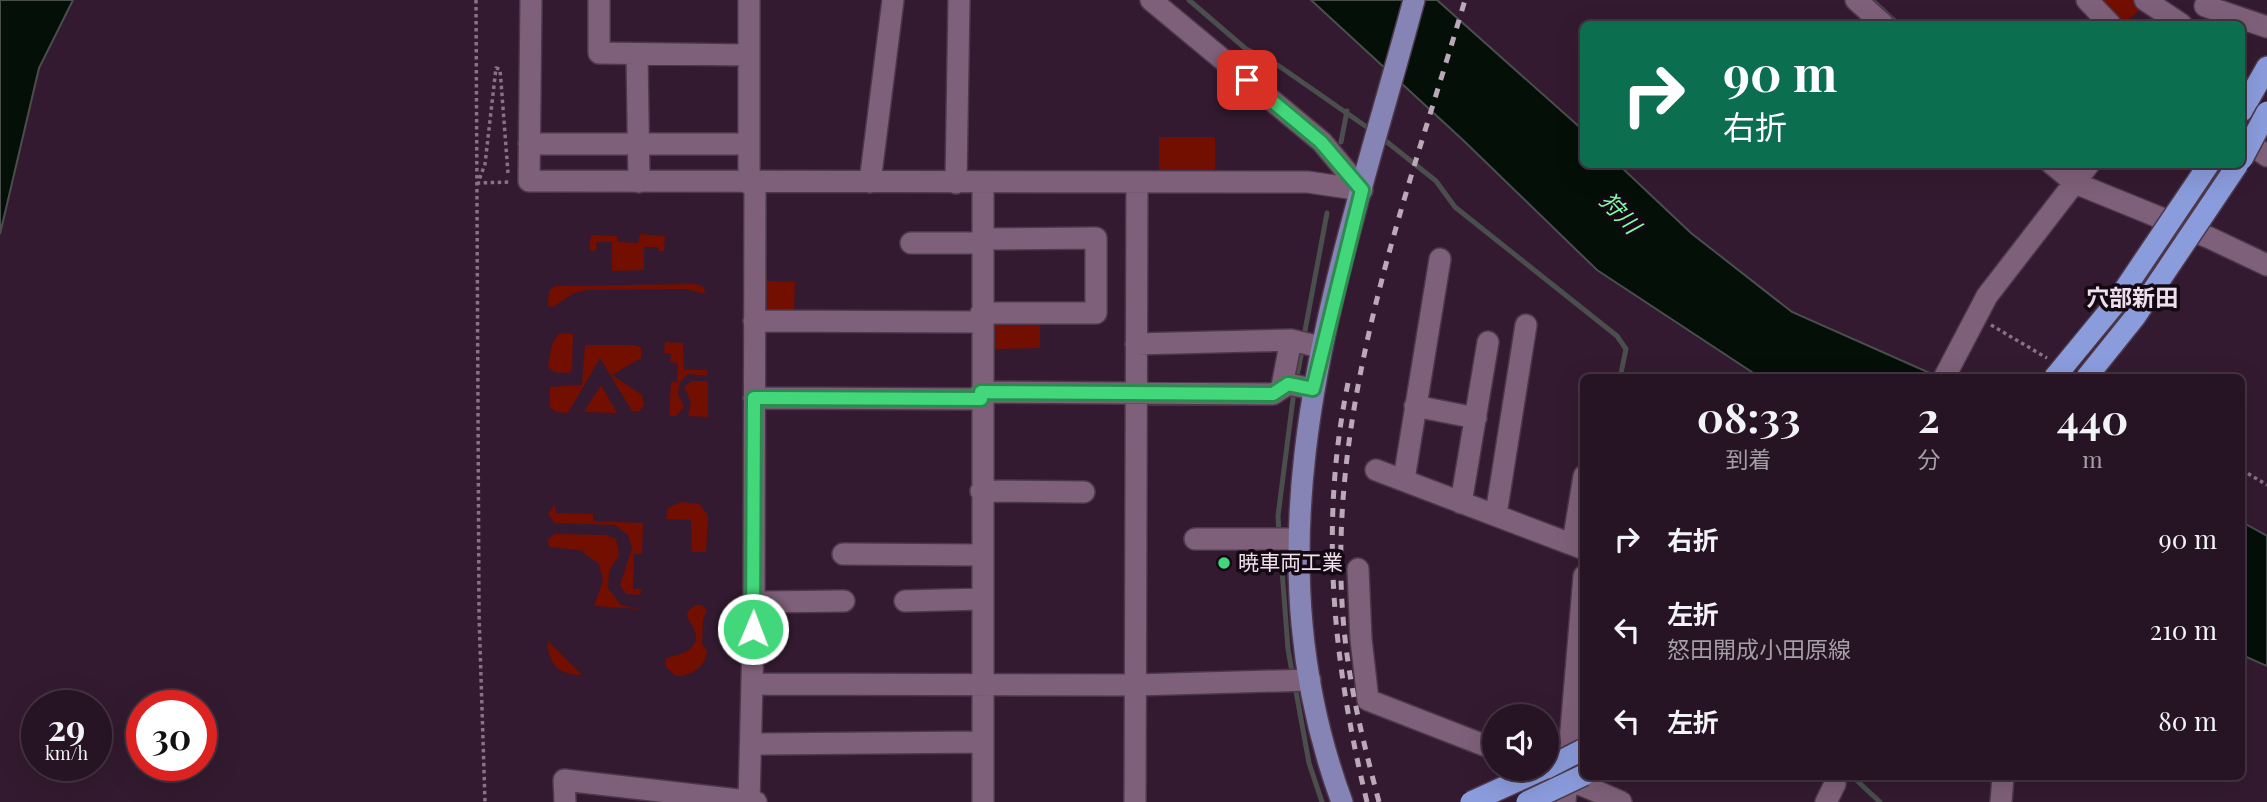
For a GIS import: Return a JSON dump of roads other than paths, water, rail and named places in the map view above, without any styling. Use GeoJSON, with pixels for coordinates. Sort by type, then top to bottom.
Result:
{"type":"FeatureCollection","features":[{"type":"Feature","properties":{"kind":"highway"},"geometry":{"type":"LineString","coordinates":[[2245,106],[2267,67]]}},
{"type":"Feature","properties":{"kind":"highway"},"geometry":{"type":"LineString","coordinates":[[2245,153],[2267,112]]}},
{"type":"Feature","properties":{"kind":"highway"},"geometry":{"type":"LineString","coordinates":[[2057,371],[2113,305],[2206,168]]}},
{"type":"Feature","properties":{"kind":"highway"},"geometry":{"type":"LineString","coordinates":[[2089,374],[2135,317],[2235,168]]}},
{"type":"Feature","properties":{"kind":"highway"},"geometry":{"type":"LineString","coordinates":[[1559,761],[1580,751]]}},
{"type":"Feature","properties":{"kind":"highway"},"geometry":{"type":"LineString","coordinates":[[1527,802],[1575,776]]}},
{"type":"Feature","properties":{"kind":"highway"},"geometry":{"type":"LineString","coordinates":[[1471,802],[1517,781]]}},
{"type":"Feature","properties":{"kind":"main road"},"geometry":{"type":"LineString","coordinates":[[1342,802],[1299,681],[1302,612],[1285,538],[1300,477],[1297,386],[1316,346],[1373,152],[1413,0]]}},
{"type":"Feature","properties":{"kind":"street"},"geometry":{"type":"LineString","coordinates":[[531,0],[529,181],[983,184],[1308,182],[1362,190]]}},
{"type":"Feature","properties":{"kind":"street"},"geometry":{"type":"LineString","coordinates":[[599,0],[599,53],[749,55]]}},
{"type":"Feature","properties":{"kind":"street"},"geometry":{"type":"LineString","coordinates":[[749,0],[749,144],[754,320],[754,602],[749,802]]}},
{"type":"Feature","properties":{"kind":"street"},"geometry":{"type":"LineString","coordinates":[[870,182],[893,0]]}},
{"type":"Feature","properties":{"kind":"street"},"geometry":{"type":"LineString","coordinates":[[956,183],[958,0]]}},
{"type":"Feature","properties":{"kind":"street"},"geometry":{"type":"LineString","coordinates":[[1151,0],[1321,142],[1362,190]]}},
{"type":"Feature","properties":{"kind":"street"},"geometry":{"type":"LineString","coordinates":[[1857,0],[1879,21]]}},
{"type":"Feature","properties":{"kind":"street"},"geometry":{"type":"LineString","coordinates":[[2087,0],[2107,21]]}},
{"type":"Feature","properties":{"kind":"street"},"geometry":{"type":"LineString","coordinates":[[2145,0],[2176,21]]}},
{"type":"Feature","properties":{"kind":"street"},"geometry":{"type":"LineString","coordinates":[[2194,21],[2207,3],[2267,27]]}},
{"type":"Feature","properties":{"kind":"street"},"geometry":{"type":"LineString","coordinates":[[637,54],[639,182]]}},
{"type":"Feature","properties":{"kind":"street"},"geometry":{"type":"LineString","coordinates":[[2245,140],[2267,156]]}},
{"type":"Feature","properties":{"kind":"street"},"geometry":{"type":"LineString","coordinates":[[529,144],[749,144]]}},
{"type":"Feature","properties":{"kind":"street"},"geometry":{"type":"LineString","coordinates":[[2057,168],[2076,183],[2210,238],[2267,265]]}},
{"type":"Feature","properties":{"kind":"street"},"geometry":{"type":"LineString","coordinates":[[1946,374],[1975,316],[2087,168]]}},
{"type":"Feature","properties":{"kind":"street"},"geometry":{"type":"LineString","coordinates":[[1135,802],[1137,183]]}},
{"type":"Feature","properties":{"kind":"street"},"geometry":{"type":"LineString","coordinates":[[983,184],[983,802]]}},
{"type":"Feature","properties":{"kind":"street"},"geometry":{"type":"LineString","coordinates":[[754,320],[1096,313],[1096,238],[911,243]]}},
{"type":"Feature","properties":{"kind":"street"},"geometry":{"type":"LineString","coordinates":[[1404,479],[1440,259]]}},
{"type":"Feature","properties":{"kind":"street"},"geometry":{"type":"LineString","coordinates":[[1496,514],[1525,325]]}},
{"type":"Feature","properties":{"kind":"street"},"geometry":{"type":"LineString","coordinates":[[1136,344],[1291,341],[1316,346]]}},
{"type":"Feature","properties":{"kind":"street"},"geometry":{"type":"LineString","coordinates":[[754,398],[1273,394],[1297,386],[1291,341]]}},
{"type":"Feature","properties":{"kind":"street"},"geometry":{"type":"LineString","coordinates":[[1461,503],[1488,342]]}},
{"type":"Feature","properties":{"kind":"street"},"geometry":{"type":"LineString","coordinates":[[1415,406],[1476,418]]}},
{"type":"Feature","properties":{"kind":"street"},"geometry":{"type":"LineString","coordinates":[[1376,470],[1579,546]]}},
{"type":"Feature","properties":{"kind":"street"},"geometry":{"type":"LineString","coordinates":[[981,491],[1084,492]]}},
{"type":"Feature","properties":{"kind":"street"},"geometry":{"type":"LineString","coordinates":[[1195,539],[1285,538]]}},
{"type":"Feature","properties":{"kind":"street"},"geometry":{"type":"LineString","coordinates":[[844,554],[981,555]]}},
{"type":"Feature","properties":{"kind":"street"},"geometry":{"type":"LineString","coordinates":[[1357,569],[1368,700],[1482,745]]}},
{"type":"Feature","properties":{"kind":"street"},"geometry":{"type":"LineString","coordinates":[[905,601],[981,599]]}},
{"type":"Feature","properties":{"kind":"street"},"geometry":{"type":"LineString","coordinates":[[754,602],[844,601]]}},
{"type":"Feature","properties":{"kind":"street"},"geometry":{"type":"LineString","coordinates":[[1565,802],[1575,776],[1580,665]]}},
{"type":"Feature","properties":{"kind":"street"},"geometry":{"type":"LineString","coordinates":[[752,684],[1136,685],[1299,681]]}},
{"type":"Feature","properties":{"kind":"street"},"geometry":{"type":"LineString","coordinates":[[752,744],[982,742]]}},
{"type":"Feature","properties":{"kind":"street"},"geometry":{"type":"LineString","coordinates":[[565,802],[564,780],[756,802]]}},
{"type":"Feature","properties":{"kind":"street"},"geometry":{"type":"LineString","coordinates":[[1582,780],[1621,802]]}},
{"type":"Feature","properties":{"kind":"water"},"geometry":{"type":"Polygon","coordinates":[[[0,0],[73,0],[39,68],[0,234],[0,0]]]}},
{"type":"Feature","properties":{"kind":"water","name":"狩川"},"geometry":{"type":"Polygon","coordinates":[[[1311,0],[1437,0],[1580,127],[1580,168],[1622,168],[1691,233],[1792,312],[1932,374],[1755,374],[1597,270],[1464,141],[1311,0]]]}},
{"type":"Feature","properties":{"kind":"water"},"geometry":{"type":"Polygon","coordinates":[[[2245,524],[2267,536],[2267,666],[2245,656],[2245,524]]]}},
{"type":"Feature","properties":{"kind":"waterway"},"geometry":{"type":"LineString","coordinates":[[1189,0],[1246,49],[1279,66],[1371,130]]}},
{"type":"Feature","properties":{"kind":"waterway"},"geometry":{"type":"LineString","coordinates":[[1872,0],[1895,21]]}},
{"type":"Feature","properties":{"kind":"waterway"},"geometry":{"type":"LineString","coordinates":[[1341,142],[1347,111]]}},
{"type":"Feature","properties":{"kind":"waterway"},"geometry":{"type":"LineString","coordinates":[[1382,138],[1436,181],[1455,207],[1617,336],[1626,349],[1621,374]]}},
{"type":"Feature","properties":{"kind":"waterway"},"geometry":{"type":"LineString","coordinates":[[1304,336],[1327,213]]}},
{"type":"Feature","properties":{"kind":"waterway"},"geometry":{"type":"LineString","coordinates":[[1296,381],[1303,346]]}},
{"type":"Feature","properties":{"kind":"waterway"},"geometry":{"type":"LineString","coordinates":[[1279,534],[1278,516],[1294,391]]}},
{"type":"Feature","properties":{"kind":"waterway"},"geometry":{"type":"LineString","coordinates":[[1280,544],[1288,649],[1293,677]]}},
{"type":"Feature","properties":{"kind":"waterway"},"geometry":{"type":"LineString","coordinates":[[1295,686],[1309,763],[1322,802]]}},
{"type":"Feature","properties":{"kind":"waterway"},"geometry":{"type":"LineString","coordinates":[[1856,780],[1880,802]]}},
{"type":"Feature","properties":{"kind":"railway"},"geometry":{"type":"LineString","coordinates":[[1379,802],[1348,662],[1341,577],[1343,493],[1354,409],[1370,326],[1465,0]]}},
{"type":"Feature","properties":{"kind":"railway"},"geometry":{"type":"LineString","coordinates":[[1348,383],[1334,488],[1334,593],[1346,698],[1367,802]]}},
{"type":"Feature","properties":{"kind":"place","name":"暁車両工業"},"geometry":{"type":"Point","coordinates":[1224,563]}},
{"type":"Feature","properties":{"kind":"district","name":"穴部新田"},"geometry":{"type":"Point","coordinates":[2132,298]}}]}
